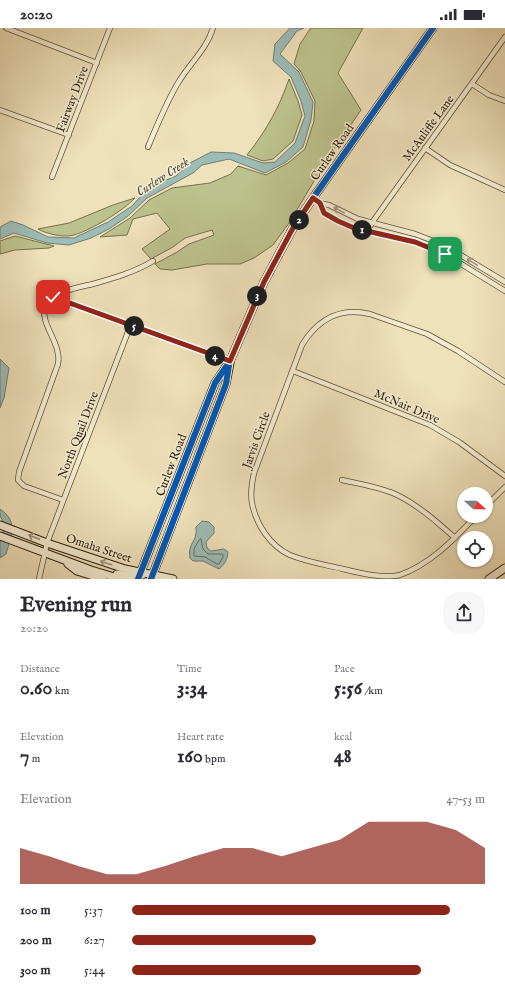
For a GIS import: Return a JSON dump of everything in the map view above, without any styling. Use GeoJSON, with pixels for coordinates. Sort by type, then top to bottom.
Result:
{"type":"FeatureCollection","features":[{"type":"Feature","properties":{"kind":"main road","name":"Curlew Road"},"geometry":{"type":"LineString","coordinates":[[145,576],[189,449],[215,383],[230,361],[264,282],[293,228],[433,28]]}},
{"type":"Feature","properties":{"kind":"main road","name":"Curlew Road"},"geometry":{"type":"LineString","coordinates":[[145,576],[156,567],[226,384],[230,361]]}},
{"type":"Feature","properties":{"kind":"main road","name":"Omaha Street"},"geometry":{"type":"LineString","coordinates":[[0,525],[145,576],[173,579]]}},
{"type":"Feature","properties":{"kind":"main road","name":"Omaha Street"},"geometry":{"type":"LineString","coordinates":[[0,536],[45,554],[121,579]]}},
{"type":"Feature","properties":{"kind":"main road"},"geometry":{"type":"LineString","coordinates":[[65,560],[93,566],[124,576],[145,576]]}},
{"type":"Feature","properties":{"kind":"main road"},"geometry":{"type":"LineString","coordinates":[[65,560],[76,571],[103,579]]}},
{"type":"Feature","properties":{"kind":"main road"},"geometry":{"type":"LineString","coordinates":[[489,579],[505,568]]}},
{"type":"Feature","properties":{"kind":"street"},"geometry":{"type":"LineString","coordinates":[[6,28],[97,63]]}},
{"type":"Feature","properties":{"kind":"street","name":"Fairway Drive"},"geometry":{"type":"LineString","coordinates":[[52,177],[110,28]]}},
{"type":"Feature","properties":{"kind":"street"},"geometry":{"type":"LineString","coordinates":[[148,147],[178,82],[203,48],[213,28]]}},
{"type":"Feature","properties":{"kind":"street","name":"McAuliffe Lane"},"geometry":{"type":"LineString","coordinates":[[368,231],[371,224],[505,36]]}},
{"type":"Feature","properties":{"kind":"street"},"geometry":{"type":"LineString","coordinates":[[472,84],[489,95],[505,101]]}},
{"type":"Feature","properties":{"kind":"street"},"geometry":{"type":"LineString","coordinates":[[0,110],[69,135]]}},
{"type":"Feature","properties":{"kind":"street"},"geometry":{"type":"LineString","coordinates":[[425,148],[450,165],[505,190]]}},
{"type":"Feature","properties":{"kind":"street"},"geometry":{"type":"LineString","coordinates":[[313,198],[320,203],[326,204],[371,224],[414,234],[454,251],[505,282]]}},
{"type":"Feature","properties":{"kind":"street"},"geometry":{"type":"LineString","coordinates":[[320,203],[324,213],[354,228],[413,241],[445,254],[505,291]]}},
{"type":"Feature","properties":{"kind":"street"},"geometry":{"type":"LineString","coordinates":[[413,241],[414,234]]}},
{"type":"Feature","properties":{"kind":"street"},"geometry":{"type":"LineString","coordinates":[[451,257],[454,251]]}},
{"type":"Feature","properties":{"kind":"street"},"geometry":{"type":"LineString","coordinates":[[63,500],[24,486],[18,480],[19,472],[60,356],[45,318],[45,307],[53,297],[63,292],[115,277],[145,266],[153,261]]}},
{"type":"Feature","properties":{"kind":"street"},"geometry":{"type":"LineString","coordinates":[[488,280],[492,274]]}},
{"type":"Feature","properties":{"kind":"street"},"geometry":{"type":"LineString","coordinates":[[53,297],[230,361]]}},
{"type":"Feature","properties":{"kind":"street","name":"Jarvis Circle"},"geometry":{"type":"LineString","coordinates":[[469,523],[455,538],[425,563],[399,575],[386,577],[364,574],[302,559],[289,554],[277,546],[262,530],[256,518],[251,502],[251,485],[254,473],[302,345],[321,322],[342,312],[348,311],[370,314],[427,334],[458,351],[505,382]]}},
{"type":"Feature","properties":{"kind":"street","name":"North Quail Drive"},"geometry":{"type":"LineString","coordinates":[[39,579],[48,543],[63,500],[130,324]]}},
{"type":"Feature","properties":{"kind":"street","name":"McNair Drive"},"geometry":{"type":"LineString","coordinates":[[293,370],[430,425],[459,442],[505,476]]}},
{"type":"Feature","properties":{"kind":"street"},"geometry":{"type":"LineString","coordinates":[[342,480],[374,487],[397,495],[430,516],[455,538]]}},
{"type":"Feature","properties":{"kind":"street"},"geometry":{"type":"LineString","coordinates":[[493,499],[505,487]]}},
{"type":"Feature","properties":{"kind":"green space"},"geometry":{"type":"Polygon","coordinates":[[[312,28],[363,28],[338,73],[361,110],[326,161],[289,223],[273,245],[254,258],[240,264],[207,264],[172,270],[160,269],[155,264],[189,244],[214,235],[212,230],[185,238],[173,247],[151,259],[142,249],[170,229],[157,213],[133,219],[127,235],[100,237],[130,218],[149,200],[172,188],[210,183],[231,174],[238,166],[266,175],[288,163],[305,149],[314,121],[315,101],[301,72],[294,64],[300,44],[312,28]]]}},
{"type":"Feature","properties":{"kind":"green space"},"geometry":{"type":"Polygon","coordinates":[[[289,79],[302,115],[293,141],[273,159],[263,161],[247,155],[271,119],[281,100],[289,79]]]}},
{"type":"Feature","properties":{"kind":"green space"},"geometry":{"type":"Polygon","coordinates":[[[135,198],[123,209],[81,233],[65,236],[56,235],[38,229],[69,223],[113,205],[135,198]]]}},
{"type":"Feature","properties":{"kind":"green space"},"geometry":{"type":"Polygon","coordinates":[[[15,236],[54,246],[49,248],[15,250],[0,254],[0,241],[15,236]]]}},
{"type":"Feature","properties":{"kind":"water"},"geometry":{"type":"Polygon","coordinates":[[[290,28],[304,28],[297,31],[280,54],[299,72],[313,102],[311,120],[303,147],[286,162],[265,173],[229,159],[202,165],[193,173],[147,198],[128,216],[109,229],[91,238],[69,245],[47,243],[14,233],[0,239],[0,227],[11,221],[48,237],[74,238],[108,222],[132,206],[149,187],[176,176],[190,163],[211,152],[234,153],[263,163],[275,162],[295,143],[305,116],[301,101],[291,77],[273,61],[275,44],[290,28]]]}},
{"type":"Feature","properties":{"kind":"water"},"geometry":{"type":"Polygon","coordinates":[[[0,359],[9,368],[4,398],[0,408],[0,359]]]}},
{"type":"Feature","properties":{"kind":"water"},"geometry":{"type":"Polygon","coordinates":[[[0,509],[10,519],[12,530],[6,554],[0,558],[0,541],[3,534],[4,523],[0,516],[0,509]]]}},
{"type":"Feature","properties":{"kind":"water"},"geometry":{"type":"Polygon","coordinates":[[[202,521],[209,522],[214,527],[214,533],[206,542],[207,548],[211,551],[224,549],[228,552],[225,562],[219,569],[203,561],[193,561],[190,558],[189,553],[195,536],[196,527],[202,521]]]}},
{"type":"Feature","properties":{"kind":"cycle path"},"geometry":{"type":"LineString","coordinates":[[138,579],[215,383],[230,361],[264,282],[293,228],[433,28]]}},
{"type":"Feature","properties":{"kind":"cycle path"},"geometry":{"type":"LineString","coordinates":[[151,579],[226,384],[229,365]]}},
{"type":"Feature","properties":{"kind":"route"},"geometry":{"type":"LineString","coordinates":[[53,297],[230,361],[264,282],[293,228],[313,198],[320,203],[324,213],[354,228],[415,242],[445,254]]}},
{"type":"Feature","properties":{"kind":"water label","name":"Curlew Creek"},"geometry":{"type":"Point","coordinates":[162,176]}}]}
